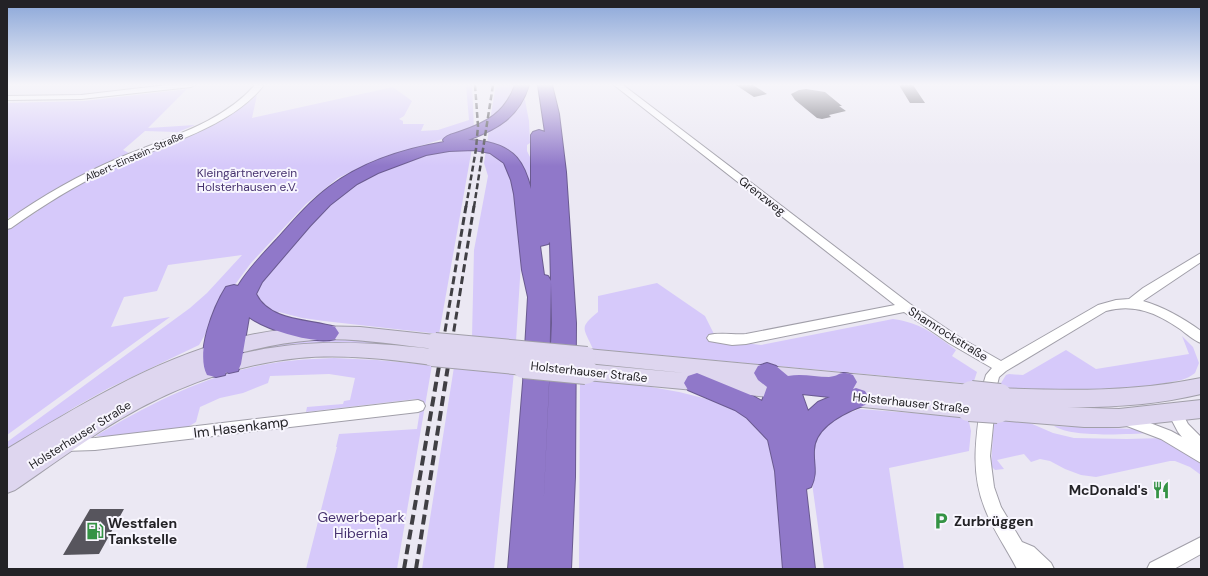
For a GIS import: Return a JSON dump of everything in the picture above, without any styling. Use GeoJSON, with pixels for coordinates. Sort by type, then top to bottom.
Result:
{"type":"FeatureCollection","features":[{"type":"Feature","properties":{"kind":"highway"},"geometry":{"type":"LineString","coordinates":[[223,358],[217,337],[227,304],[237,289],[271,249],[329,190],[348,177],[374,164],[474,132],[487,126],[507,112]]}},
{"type":"Feature","properties":{"kind":"highway"},"geometry":{"type":"LineString","coordinates":[[524,569],[537,361],[542,222],[540,144],[536,112]]}},
{"type":"Feature","properties":{"kind":"highway"},"geometry":{"type":"LineString","coordinates":[[551,112],[557,172],[564,323],[560,477],[555,569]]}},
{"type":"Feature","properties":{"kind":"highway"},"geometry":{"type":"LineString","coordinates":[[223,358],[241,304],[254,278],[314,211],[344,184],[372,168],[398,158],[439,147],[466,144],[484,146],[500,151],[512,160],[526,212],[532,268],[539,296]]}},
{"type":"Feature","properties":{"kind":"highway"},"geometry":{"type":"LineString","coordinates":[[245,294],[251,307],[267,318],[301,328],[327,333]]}},
{"type":"Feature","properties":{"kind":"highway"},"geometry":{"type":"LineString","coordinates":[[697,382],[756,410],[790,441],[801,473],[812,569]]}},
{"type":"Feature","properties":{"kind":"highway"},"geometry":{"type":"LineString","coordinates":[[779,385],[806,384],[850,390],[840,403],[819,416],[810,426],[790,441]]}},
{"type":"Feature","properties":{"kind":"highway"},"geometry":{"type":"LineString","coordinates":[[779,385],[792,402],[795,410],[790,441],[789,471],[799,569]]}},
{"type":"Feature","properties":{"kind":"highway"},"geometry":{"type":"LineString","coordinates":[[560,477],[567,507],[566,569]]}},
{"type":"Feature","properties":{"kind":"main road","name":"Holsterhauser Straße"},"geometry":{"type":"LineString","coordinates":[[7,482],[124,407],[223,358],[276,337],[327,333],[434,349],[779,385]]}},
{"type":"Feature","properties":{"kind":"main road","name":"Holsterhauser Straße"},"geometry":{"type":"LineString","coordinates":[[7,461],[124,390],[169,369],[223,358],[320,349],[367,351],[434,349]]}},
{"type":"Feature","properties":{"kind":"main road","name":"Holsterhauser Straße"},"geometry":{"type":"LineString","coordinates":[[586,364],[697,382],[779,385]]}},
{"type":"Feature","properties":{"kind":"main road","name":"Holsterhauser Straße"},"geometry":{"type":"LineString","coordinates":[[999,404],[1108,400],[1161,395],[1201,386]]}},
{"type":"Feature","properties":{"kind":"main road","name":"Holsterhauser Straße"},"geometry":{"type":"LineString","coordinates":[[850,390],[999,404],[1077,417],[1119,418],[1201,409]]}},
{"type":"Feature","properties":{"kind":"street","name":"Albert-Einstein-Straße"},"geometry":{"type":"LineString","coordinates":[[7,226],[54,195],[91,174],[215,120],[228,112]]}},
{"type":"Feature","properties":{"kind":"street","name":"Grenzweg"},"geometry":{"type":"LineString","coordinates":[[653,112],[906,307]]}},
{"type":"Feature","properties":{"kind":"street"},"geometry":{"type":"LineString","coordinates":[[1132,303],[1147,291],[1201,256]]}},
{"type":"Feature","properties":{"kind":"street","name":"Shamrockstraße"},"geometry":{"type":"LineString","coordinates":[[714,338],[732,340],[746,339],[906,307],[954,340],[1001,367],[1102,308],[1112,304],[1132,303],[1158,310],[1201,338]]}},
{"type":"Feature","properties":{"kind":"street"},"geometry":{"type":"LineString","coordinates":[[1001,367],[993,375],[990,385],[982,456],[983,468],[986,487],[1000,523],[1016,548],[1026,569]]}},
{"type":"Feature","properties":{"kind":"street","name":"Im Hasenkamp"},"geometry":{"type":"LineString","coordinates":[[63,445],[95,444],[418,406]]}},
{"type":"Feature","properties":{"kind":"street"},"geometry":{"type":"LineString","coordinates":[[1175,413],[1184,428],[1201,447]]}},
{"type":"Feature","properties":{"kind":"street"},"geometry":{"type":"LineString","coordinates":[[1119,418],[1166,435],[1201,456]]}},
{"type":"Feature","properties":{"kind":"street"},"geometry":{"type":"LineString","coordinates":[[1156,569],[1201,545]]}},
{"type":"Feature","properties":{"kind":"street"},"geometry":{"type":"LineString","coordinates":[[1016,548],[1028,553],[1045,569]]}},
{"type":"Feature","properties":{"kind":"green space"},"geometry":{"type":"Polygon","coordinates":[[[7,112],[164,112],[148,128],[195,125],[178,132],[145,131],[123,150],[129,153],[70,181],[7,219],[7,112]]]}},
{"type":"Feature","properties":{"kind":"green space","name":"Kleingärtnerverein Holsterhausen e.V."},"geometry":{"type":"Polygon","coordinates":[[[232,112],[253,112],[252,118],[280,112],[406,112],[404,116],[399,119],[403,121],[403,124],[424,124],[421,131],[438,130],[469,120],[468,112],[473,112],[474,129],[373,161],[338,178],[306,204],[251,263],[231,290],[199,345],[109,388],[75,407],[7,450],[7,442],[190,308],[207,293],[242,255],[168,265],[157,291],[124,297],[111,327],[170,317],[7,435],[7,230],[19,221],[23,221],[38,211],[36,210],[81,184],[127,161],[210,124],[232,112]]]}},
{"type":"Feature","properties":{"kind":"green space"},"geometry":{"type":"Polygon","coordinates":[[[491,112],[499,112],[490,120],[491,112]]]}},
{"type":"Feature","properties":{"kind":"green space"},"geometry":{"type":"Polygon","coordinates":[[[506,112],[527,112],[530,143],[527,145],[527,151],[531,159],[530,198],[524,179],[487,144],[489,128],[506,112]]]}},
{"type":"Feature","properties":{"kind":"green space"},"geometry":{"type":"Polygon","coordinates":[[[472,148],[439,334],[302,318],[279,312],[275,316],[258,306],[253,285],[314,219],[362,177],[439,150],[472,148]]]}},
{"type":"Feature","properties":{"kind":"green space"},"geometry":{"type":"Polygon","coordinates":[[[486,150],[502,157],[512,180],[517,202],[521,263],[516,341],[472,337],[474,250],[488,176],[484,163],[486,150]]]}},
{"type":"Feature","properties":{"kind":"green space"},"geometry":{"type":"Polygon","coordinates":[[[657,283],[705,316],[715,336],[744,343],[761,345],[893,319],[912,323],[934,334],[956,350],[952,356],[977,372],[973,384],[593,349],[585,332],[585,325],[598,312],[598,296],[657,283]]]}},
{"type":"Feature","properties":{"kind":"green space"},"geometry":{"type":"Polygon","coordinates":[[[1182,336],[1193,347],[1199,363],[1195,373],[1181,380],[1125,389],[1084,391],[1001,387],[1001,383],[1006,375],[1023,375],[1066,350],[1096,369],[1189,354],[1182,336]]]}},
{"type":"Feature","properties":{"kind":"green space"},"geometry":{"type":"Polygon","coordinates":[[[332,338],[434,346],[433,352],[255,353],[255,346],[332,338]]]}},
{"type":"Feature","properties":{"kind":"green space","name":"Gewerbepark Hibernia"},"geometry":{"type":"Polygon","coordinates":[[[334,358],[432,365],[397,569],[306,569],[339,434],[417,429],[421,404],[416,399],[306,412],[307,407],[343,404],[344,401],[350,400],[355,378],[329,374],[270,376],[268,383],[243,393],[220,398],[200,407],[196,422],[186,428],[113,436],[96,436],[132,415],[170,396],[229,373],[280,362],[334,358]]]}},
{"type":"Feature","properties":{"kind":"green space"},"geometry":{"type":"Polygon","coordinates":[[[454,367],[514,372],[494,569],[422,569],[454,367]]]}},
{"type":"Feature","properties":{"kind":"green space"},"geometry":{"type":"Polygon","coordinates":[[[580,378],[640,385],[679,392],[715,401],[734,408],[771,434],[788,569],[579,569],[580,378]]]}},
{"type":"Feature","properties":{"kind":"green space"},"geometry":{"type":"Polygon","coordinates":[[[859,409],[968,417],[971,431],[969,451],[889,468],[904,569],[824,569],[811,476],[812,449],[820,427],[836,418],[859,409]]]}},
{"type":"Feature","properties":{"kind":"green space"},"geometry":{"type":"Polygon","coordinates":[[[994,419],[1030,423],[1053,433],[1074,438],[1164,438],[1201,461],[1201,475],[1190,467],[1175,461],[1170,461],[1096,477],[1081,475],[1050,461],[1040,459],[1031,462],[1024,454],[997,460],[1004,469],[995,470],[991,466],[994,419]]]}},
{"type":"Feature","properties":{"kind":"green space"},"geometry":{"type":"Polygon","coordinates":[[[1054,426],[1134,429],[1150,433],[1087,434],[1063,430],[1054,426]]]}},
{"type":"Feature","properties":{"kind":"building"},"geometry":{"type":"Polygon","coordinates":[[[810,112],[842,112],[829,115],[831,117],[822,119],[817,118],[810,112]]]}},
{"type":"Feature","properties":{"kind":"building","name":"Westfalen Tankstelle"},"geometry":{"type":"Polygon","coordinates":[[[90,509],[124,509],[99,554],[63,555],[90,509]]]}},
{"type":"Feature","properties":{"kind":"railway"},"geometry":{"type":"LineString","coordinates":[[466,207],[476,149],[478,126],[477,112]]}},
{"type":"Feature","properties":{"kind":"railway"},"geometry":{"type":"LineString","coordinates":[[474,207],[489,112]]}},
{"type":"Feature","properties":{"kind":"railway"},"geometry":{"type":"LineString","coordinates":[[439,367],[466,206]]}},
{"type":"Feature","properties":{"kind":"railway"},"geometry":{"type":"LineString","coordinates":[[448,367],[474,206]]}},
{"type":"Feature","properties":{"kind":"railway"},"geometry":{"type":"LineString","coordinates":[[404,569],[439,366]]}},
{"type":"Feature","properties":{"kind":"railway"},"geometry":{"type":"LineString","coordinates":[[416,569],[448,366]]}},
{"type":"Feature","properties":{"kind":"place","name":"McDonald's"},"geometry":{"type":"Point","coordinates":[1161,490]}},
{"type":"Feature","properties":{"kind":"place","name":"Zurbrüggen"},"geometry":{"type":"Point","coordinates":[941,521]}},
{"type":"Feature","properties":{"kind":"place","name":"Westfalen Tankstelle"},"geometry":{"type":"Point","coordinates":[95,531]}}]}
